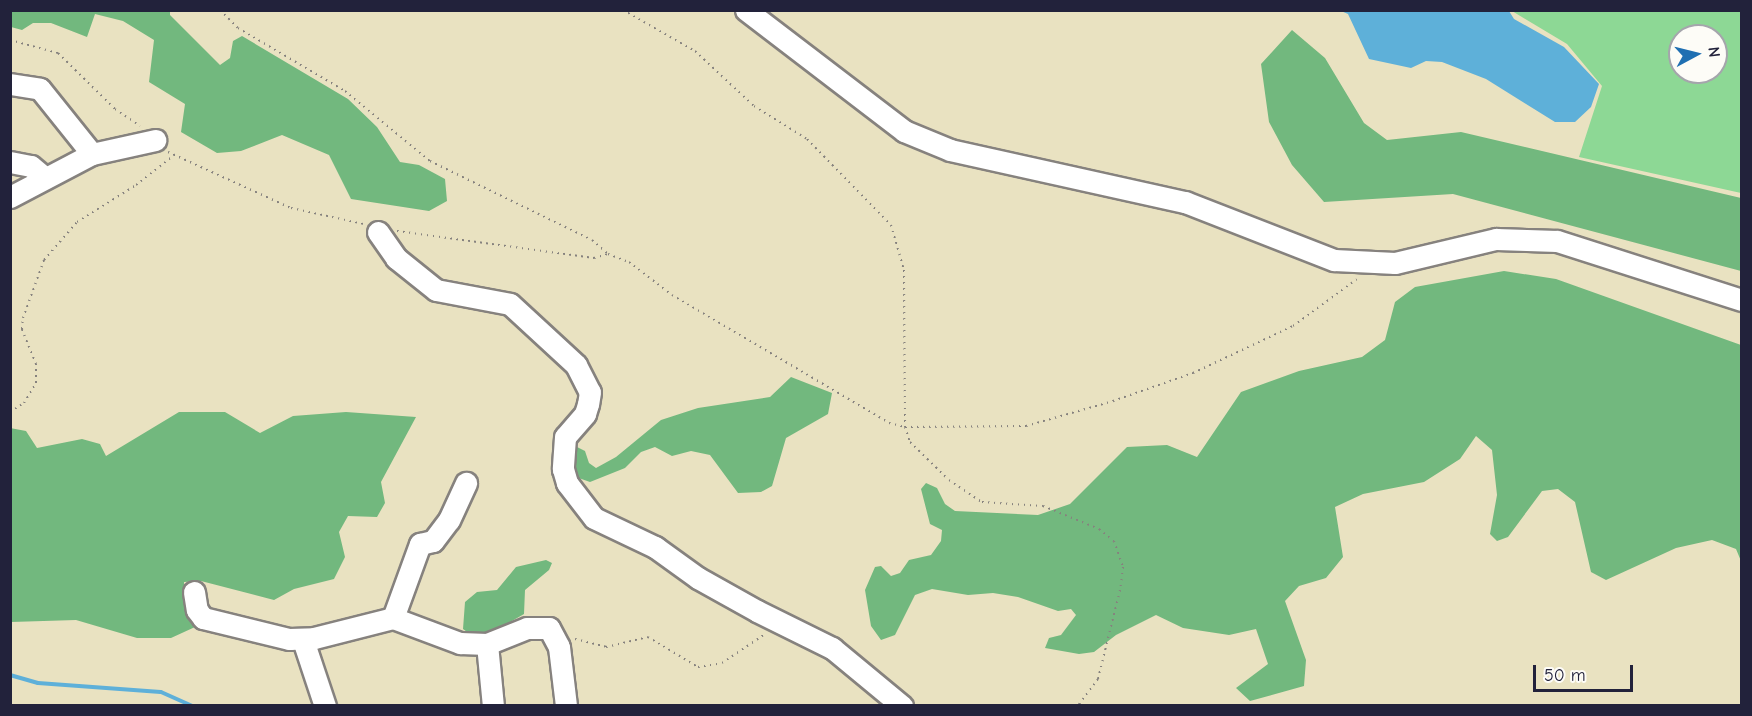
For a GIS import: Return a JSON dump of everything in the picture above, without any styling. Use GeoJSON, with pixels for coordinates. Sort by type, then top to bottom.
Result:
{"type":"FeatureCollection","features":[{"type":"Feature","properties":{"kind":"street"},"geometry":{"type":"LineString","coordinates":[[746,10],[824,74],[921,139],[1020,167],[1185,202],[1305,251],[1366,264],[1423,259],[1496,239],[1557,241],[1742,300]]}},
{"type":"Feature","properties":{"kind":"street"},"geometry":{"type":"LineString","coordinates":[[10,84],[40,89],[93,154]]}},
{"type":"Feature","properties":{"kind":"street"},"geometry":{"type":"LineString","coordinates":[[10,197],[44,177],[93,154],[155,140]]}},
{"type":"Feature","properties":{"kind":"street"},"geometry":{"type":"LineString","coordinates":[[10,162],[31,166],[44,177]]}},
{"type":"Feature","properties":{"kind":"street"},"geometry":{"type":"LineString","coordinates":[[378,232],[396,258],[436,290],[510,304],[576,365],[590,392],[585,414],[565,437],[563,469],[567,483],[594,518],[655,547],[698,578],[757,611],[832,648],[902,705]]}},
{"type":"Feature","properties":{"kind":"street"},"geometry":{"type":"LineString","coordinates":[[393,618],[420,544],[433,541],[449,520],[466,483]]}},
{"type":"Feature","properties":{"kind":"street"},"geometry":{"type":"LineString","coordinates":[[194,592],[197,610],[203,618],[303,640],[393,618],[443,640],[487,644],[538,626],[554,633],[566,705]]}},
{"type":"Feature","properties":{"kind":"street"},"geometry":{"type":"LineString","coordinates":[[303,640],[325,705]]}},
{"type":"Feature","properties":{"kind":"street"},"geometry":{"type":"LineString","coordinates":[[487,644],[493,705]]}},
{"type":"Feature","properties":{"kind":"path"},"geometry":{"type":"LineString","coordinates":[[220,10],[238,28],[345,91],[430,161],[592,240],[608,254],[629,262],[672,295],[890,423],[905,427],[1026,426],[1131,396],[1193,374],[1293,326],[1360,276],[1366,264]]}},
{"type":"Feature","properties":{"kind":"path"},"geometry":{"type":"LineString","coordinates":[[623,10],[694,51],[754,106],[807,139],[891,225],[904,270],[905,427],[910,442],[949,480],[982,502],[1043,506],[1098,529],[1114,541],[1123,567],[1120,590],[1098,679],[1078,705]]}},
{"type":"Feature","properties":{"kind":"path"},"geometry":{"type":"LineString","coordinates":[[10,40],[58,53],[70,62],[115,109],[173,156],[291,208],[357,222],[378,232],[417,233],[594,258],[608,254]]}},
{"type":"Feature","properties":{"kind":"path"},"geometry":{"type":"LineString","coordinates":[[10,412],[24,403],[36,383],[36,364],[22,329],[23,318],[44,260],[77,222],[136,185],[173,156]]}},
{"type":"Feature","properties":{"kind":"path"},"geometry":{"type":"LineString","coordinates":[[554,633],[606,647],[648,637],[698,667],[722,663],[768,633]]}},
{"type":"Feature","properties":{"kind":"path"},"geometry":{"type":"LineString","coordinates":[[1027,705],[1058,705]]}},
{"type":"Feature","properties":{"kind":"green space"},"geometry":{"type":"Polygon","coordinates":[[[11,10],[170,11],[170,15],[220,65],[230,58],[233,41],[242,36],[348,99],[377,127],[400,162],[419,165],[445,179],[447,201],[429,211],[351,199],[329,155],[282,135],[241,151],[217,153],[181,132],[185,104],[149,82],[154,40],[123,21],[95,14],[87,37],[51,23],[33,23],[22,30],[11,27],[11,10]]]}},
{"type":"Feature","properties":{"kind":"green space"},"geometry":{"type":"Polygon","coordinates":[[[1512,11],[1741,11],[1741,193],[1579,157],[1602,86],[1567,44],[1512,11]]]}},
{"type":"Feature","properties":{"kind":"green space"},"geometry":{"type":"Polygon","coordinates":[[[1292,30],[1325,58],[1364,123],[1387,140],[1461,132],[1741,198],[1741,271],[1453,194],[1324,202],[1292,165],[1269,122],[1261,64],[1292,30]]]}},
{"type":"Feature","properties":{"kind":"green space"},"geometry":{"type":"Polygon","coordinates":[[[1504,271],[1556,279],[1741,345],[1741,561],[1736,549],[1712,540],[1676,548],[1606,580],[1591,572],[1575,502],[1558,489],[1542,491],[1508,537],[1497,541],[1490,534],[1497,495],[1492,450],[1476,436],[1460,459],[1424,482],[1363,494],[1335,507],[1343,557],[1326,578],[1299,586],[1285,601],[1306,660],[1304,686],[1250,701],[1236,688],[1268,664],[1256,629],[1229,635],[1183,628],[1156,615],[1116,635],[1094,652],[1079,654],[1045,648],[1049,638],[1061,635],[1076,615],[1071,609],[1058,611],[1018,597],[993,593],[968,595],[932,589],[915,595],[895,635],[881,640],[871,626],[865,590],[875,567],[881,566],[891,576],[900,573],[909,560],[931,555],[941,541],[942,530],[930,524],[921,489],[926,483],[937,488],[945,504],[955,511],[1038,515],[1070,504],[1127,447],[1167,445],[1197,457],[1241,392],[1299,371],[1362,357],[1385,340],[1395,302],[1415,287],[1504,271]]]}},
{"type":"Feature","properties":{"kind":"green space"},"geometry":{"type":"Polygon","coordinates":[[[791,377],[832,393],[828,414],[786,438],[772,486],[761,492],[738,493],[710,455],[691,451],[672,456],[655,447],[641,452],[625,468],[590,482],[573,476],[570,458],[577,447],[585,451],[589,463],[596,468],[616,457],[661,420],[698,408],[770,397],[791,377]]]}},
{"type":"Feature","properties":{"kind":"green space"},"geometry":{"type":"Polygon","coordinates":[[[179,412],[225,412],[260,433],[293,416],[346,412],[416,417],[381,482],[385,503],[377,517],[348,516],[339,532],[345,557],[334,579],[294,589],[274,600],[201,581],[184,582],[185,607],[195,627],[171,638],[137,638],[76,620],[11,622],[10,428],[26,431],[37,448],[82,439],[100,444],[106,456],[179,412]]]}},
{"type":"Feature","properties":{"kind":"green space"},"geometry":{"type":"Polygon","coordinates":[[[546,560],[552,563],[549,570],[525,590],[524,614],[488,635],[470,634],[463,629],[465,602],[477,592],[497,590],[516,567],[546,560]]]}},
{"type":"Feature","properties":{"kind":"water"},"geometry":{"type":"Polygon","coordinates":[[[1341,11],[1509,11],[1514,19],[1564,47],[1599,84],[1591,107],[1575,122],[1555,122],[1486,79],[1442,62],[1426,61],[1411,68],[1369,59],[1348,14],[1341,11]]]}},
{"type":"Feature","properties":{"kind":"waterway"},"geometry":{"type":"LineString","coordinates":[[10,675],[38,683],[161,692],[193,706]]}}]}
